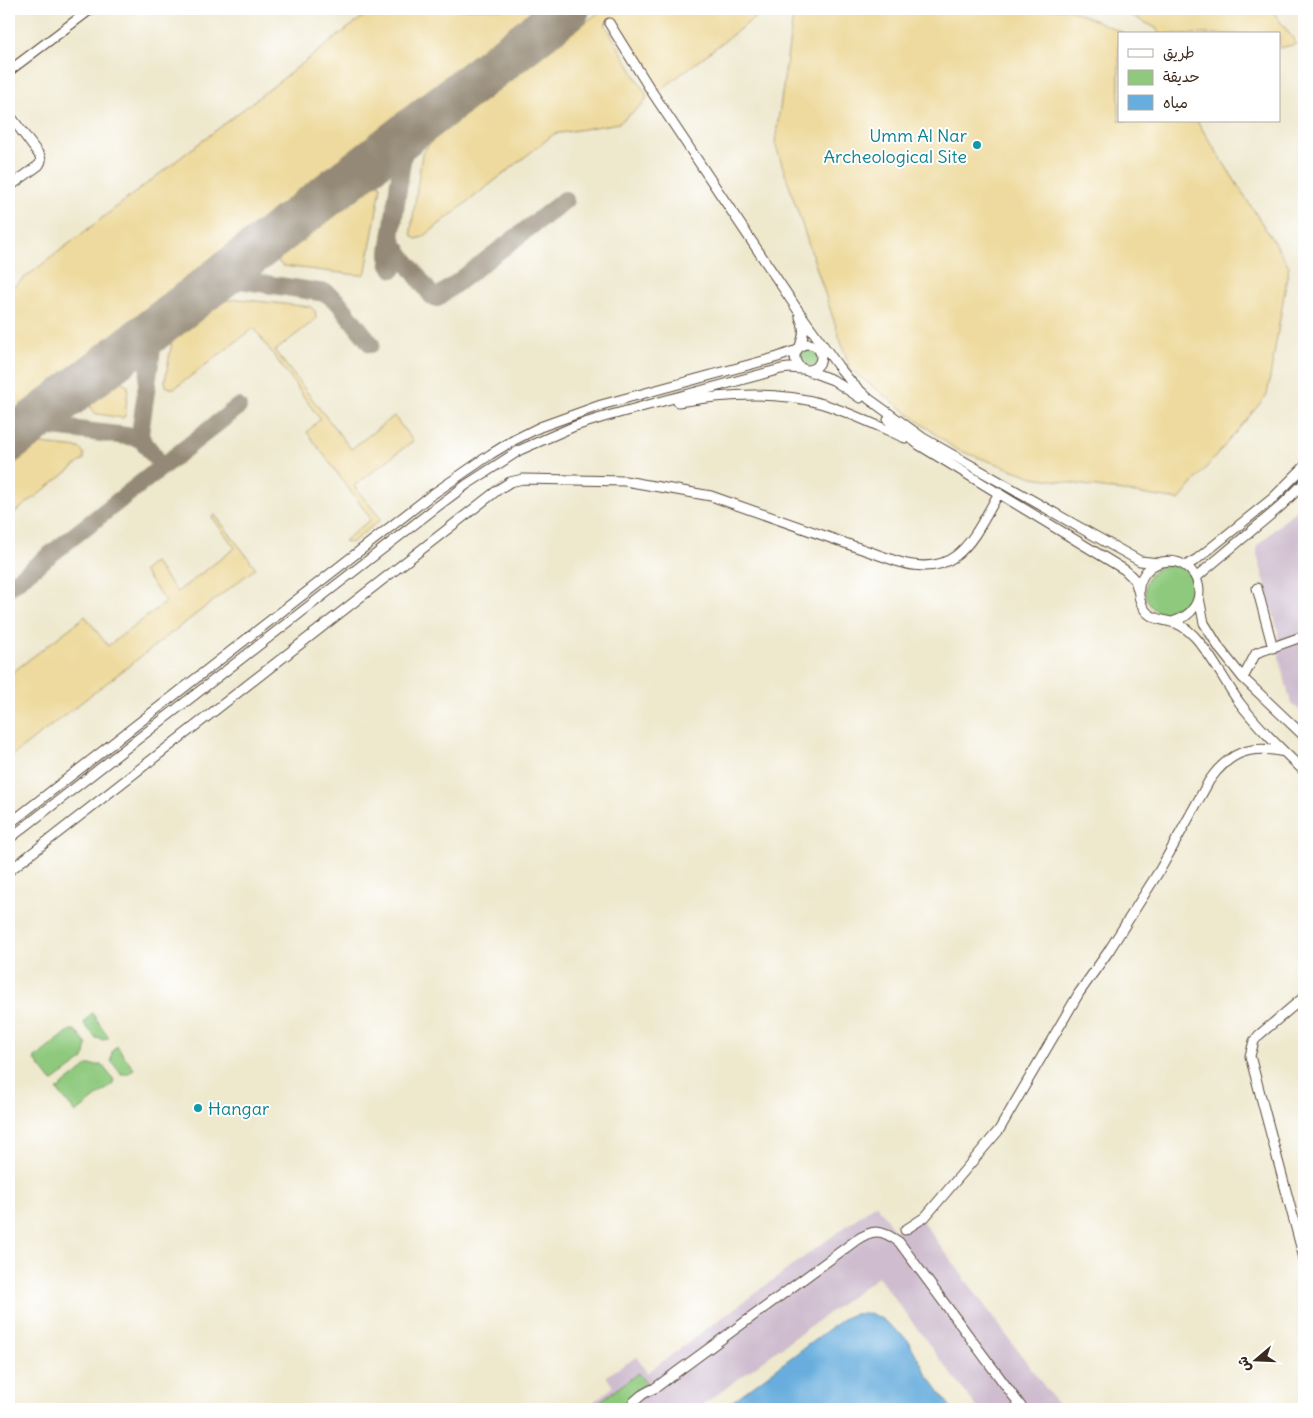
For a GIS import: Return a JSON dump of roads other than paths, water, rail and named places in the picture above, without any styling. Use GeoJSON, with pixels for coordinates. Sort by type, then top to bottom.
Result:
{"type":"FeatureCollection","features":[{"type":"Feature","properties":{"kind":"street"},"geometry":{"type":"LineString","coordinates":[[9,70],[91,9]]}},
{"type":"Feature","properties":{"kind":"street"},"geometry":{"type":"LineString","coordinates":[[610,23],[652,92],[797,309],[838,366]]}},
{"type":"Feature","properties":{"kind":"street"},"geometry":{"type":"LineString","coordinates":[[9,114],[42,161],[9,187]]}},
{"type":"Feature","properties":{"kind":"street"},"geometry":{"type":"LineString","coordinates":[[797,309],[804,325],[804,334],[795,354],[795,362],[805,370]]}},
{"type":"Feature","properties":{"kind":"street"},"geometry":{"type":"LineString","coordinates":[[805,370],[819,365],[821,361],[810,327]]}},
{"type":"Feature","properties":{"kind":"street"},"geometry":{"type":"LineString","coordinates":[[9,824],[430,496],[514,440],[540,427],[593,407],[778,357],[809,344],[838,366],[869,399],[923,438],[1140,561],[1159,563],[1174,561],[1186,566],[1196,578],[1204,623],[1210,635],[1243,678],[1304,736]]}},
{"type":"Feature","properties":{"kind":"street"},"geometry":{"type":"LineString","coordinates":[[9,839],[466,485],[520,450],[575,426],[789,368],[805,370],[825,376],[847,388],[919,445]]}},
{"type":"Feature","properties":{"kind":"street"},"geometry":{"type":"LineString","coordinates":[[604,417],[661,405],[730,395],[779,397],[822,403],[852,414],[919,445],[1125,570],[1135,580],[1141,603],[1146,612],[1153,618],[1172,622],[1180,626],[1193,636],[1240,703],[1258,725],[1304,771]]}},
{"type":"Feature","properties":{"kind":"street"},"geometry":{"type":"LineString","coordinates":[[1186,566],[1273,498],[1304,467]]}},
{"type":"Feature","properties":{"kind":"street"},"geometry":{"type":"LineString","coordinates":[[9,871],[510,482],[523,479],[625,481],[704,495],[896,561],[924,566],[940,564],[961,552],[972,540],[999,493]]}},
{"type":"Feature","properties":{"kind":"street"},"geometry":{"type":"LineString","coordinates":[[1196,578],[1281,506],[1304,483]]}},
{"type":"Feature","properties":{"kind":"street"},"geometry":{"type":"LineString","coordinates":[[1138,594],[1139,586],[1146,572],[1159,563]]}},
{"type":"Feature","properties":{"kind":"street"},"geometry":{"type":"LineString","coordinates":[[1257,588],[1273,648]]}},
{"type":"Feature","properties":{"kind":"street"},"geometry":{"type":"LineString","coordinates":[[1172,622],[1189,614],[1199,598]]}},
{"type":"Feature","properties":{"kind":"street"},"geometry":{"type":"LineString","coordinates":[[1243,678],[1256,653],[1304,636]]}},
{"type":"Feature","properties":{"kind":"street"},"geometry":{"type":"LineString","coordinates":[[905,1230],[921,1221],[930,1212],[999,1130],[1079,994],[1114,944],[1162,868],[1209,781],[1218,769],[1235,756],[1256,749],[1284,752]]}},
{"type":"Feature","properties":{"kind":"street"},"geometry":{"type":"LineString","coordinates":[[1304,997],[1259,1035],[1254,1041],[1250,1056],[1304,1258]]}},
{"type":"Feature","properties":{"kind":"street"},"geometry":{"type":"LineString","coordinates":[[629,1408],[643,1393],[655,1388],[855,1241],[872,1232],[881,1231],[899,1242],[1023,1409]]}},
{"type":"Feature","properties":{"kind":"water"},"geometry":{"type":"Polygon","coordinates":[[[870,1313],[882,1319],[908,1340],[927,1375],[952,1409],[722,1409],[844,1318],[854,1314],[870,1313]]]}},
{"type":"Feature","properties":{"kind":"place","name":"Umm Al Nar Archeological Site"},"geometry":{"type":"Point","coordinates":[977,145]}},
{"type":"Feature","properties":{"kind":"place","name":"Hangar"},"geometry":{"type":"Point","coordinates":[198,1108]}}]}
